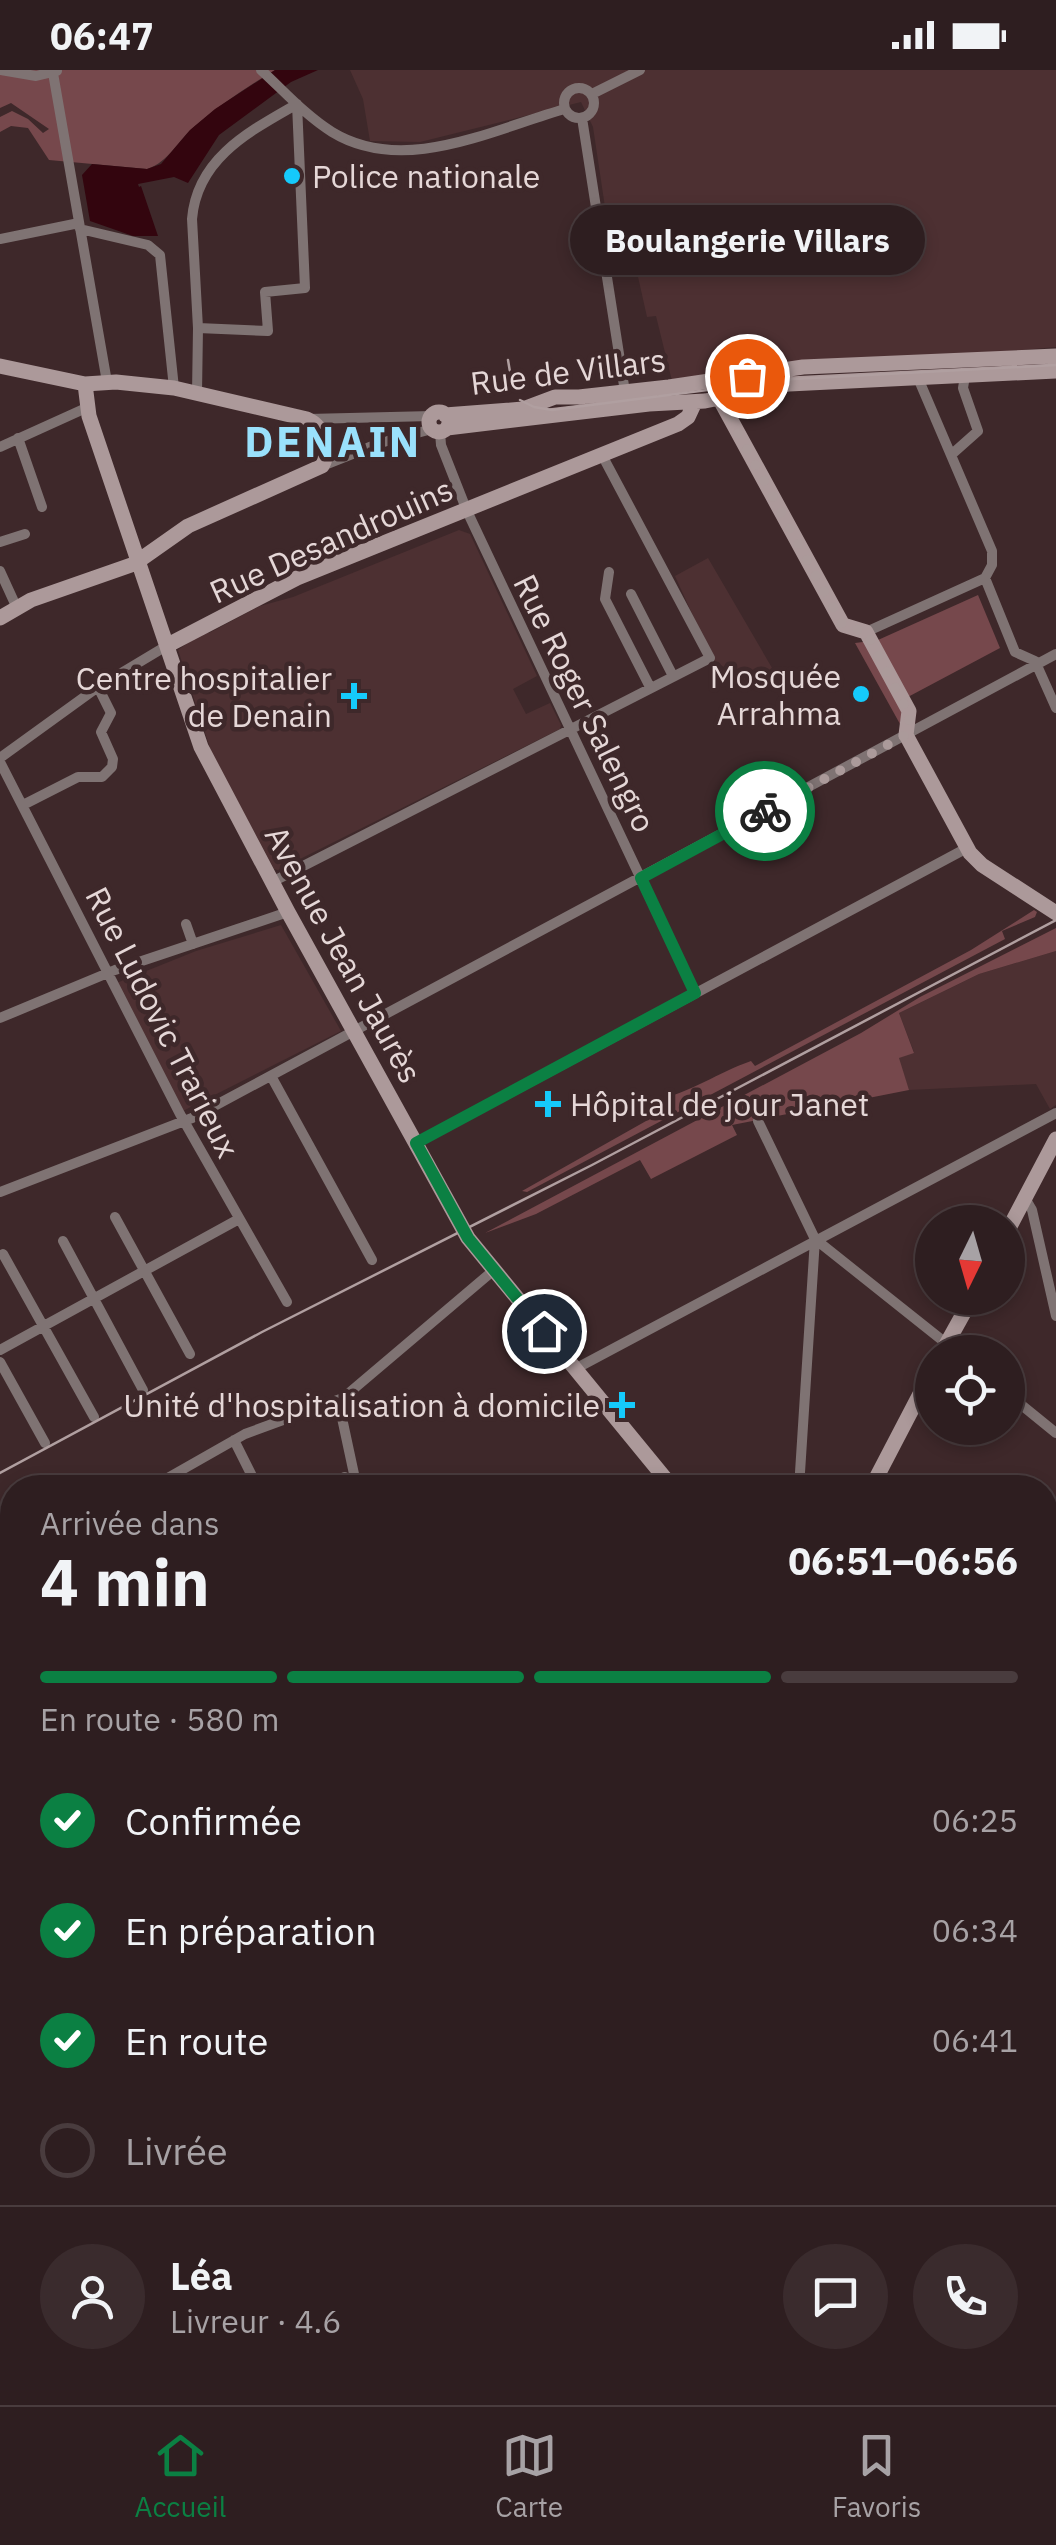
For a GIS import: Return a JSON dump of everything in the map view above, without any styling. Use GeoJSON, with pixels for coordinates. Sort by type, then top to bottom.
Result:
{"type":"FeatureCollection","features":[{"type":"Feature","properties":{"kind":"street"},"geometry":{"type":"LineString","coordinates":[[1,70],[26,76],[55,71],[107,382]]}},
{"type":"Feature","properties":{"kind":"street"},"geometry":{"type":"LineString","coordinates":[[261,70],[297,104],[345,139],[400,151],[448,143],[565,109]]}},
{"type":"Feature","properties":{"kind":"street"},"geometry":{"type":"LineString","coordinates":[[592,94],[640,70]]}},
{"type":"Feature","properties":{"kind":"street"},"geometry":{"type":"LineString","coordinates":[[584,88],[592,94],[594,108],[582,118],[565,109],[565,97],[571,90],[584,88]]}},
{"type":"Feature","properties":{"kind":"street"},"geometry":{"type":"LineString","coordinates":[[197,393],[193,207],[212,164],[234,142],[297,104]]}},
{"type":"Feature","properties":{"kind":"street"},"geometry":{"type":"LineString","coordinates":[[198,328],[268,331],[265,292],[306,288],[297,104]]}},
{"type":"Feature","properties":{"kind":"street"},"geometry":{"type":"LineString","coordinates":[[582,118],[625,392]]}},
{"type":"Feature","properties":{"kind":"street"},"geometry":{"type":"LineString","coordinates":[[0,239],[80,226],[148,245],[160,256],[174,388]]}},
{"type":"Feature","properties":{"kind":"street","name":"Rue de Villars"},"geometry":{"type":"LineString","coordinates":[[439,424],[526,408],[555,397],[625,392],[822,366],[1056,356]]}},
{"type":"Feature","properties":{"kind":"street","name":"Rue de Villars"},"geometry":{"type":"LineString","coordinates":[[0,366],[85,384],[174,388],[307,419],[439,424],[695,402],[789,384],[1056,370]]}},
{"type":"Feature","properties":{"kind":"street"},"geometry":{"type":"LineString","coordinates":[[951,456],[978,431],[963,388],[965,376]]}},
{"type":"Feature","properties":{"kind":"street"},"geometry":{"type":"LineString","coordinates":[[718,378],[719,398],[843,626],[866,632],[985,578],[992,565],[993,555],[918,378]]}},
{"type":"Feature","properties":{"kind":"street","name":"Avenue Jean Jaurès"},"geometry":{"type":"LineString","coordinates":[[85,384],[86,408],[204,753],[272,882],[468,1238],[663,1475]]}},
{"type":"Feature","properties":{"kind":"street","name":"Rue Desandrouins"},"geometry":{"type":"LineString","coordinates":[[0,760],[98,687],[168,645],[302,576],[682,422],[695,402]]}},
{"type":"Feature","properties":{"kind":"street"},"geometry":{"type":"LineString","coordinates":[[0,447],[86,408]]}},
{"type":"Feature","properties":{"kind":"street"},"geometry":{"type":"LineString","coordinates":[[307,419],[318,426],[326,445],[327,456],[322,466]]}},
{"type":"Feature","properties":{"kind":"street"},"geometry":{"type":"LineString","coordinates":[[0,618],[16,606],[139,561],[188,526],[322,466],[439,424]]}},
{"type":"Feature","properties":{"kind":"street","name":"Rue Roger Salengro"},"geometry":{"type":"LineString","coordinates":[[439,424],[440,445],[467,510],[695,993]]}},
{"type":"Feature","properties":{"kind":"street"},"geometry":{"type":"LineString","coordinates":[[18,438],[42,506]]}},
{"type":"Feature","properties":{"kind":"street"},"geometry":{"type":"LineString","coordinates":[[272,882],[710,658],[602,456]]}},
{"type":"Feature","properties":{"kind":"street"},"geometry":{"type":"LineString","coordinates":[[0,542],[25,534]]}},
{"type":"Feature","properties":{"kind":"street"},"geometry":{"type":"LineString","coordinates":[[0,571],[16,606]]}},
{"type":"Feature","properties":{"kind":"street"},"geometry":{"type":"LineString","coordinates":[[609,572],[605,599],[650,687]]}},
{"type":"Feature","properties":{"kind":"street"},"geometry":{"type":"LineString","coordinates":[[985,578],[1015,652],[1037,664],[1056,708]]}},
{"type":"Feature","properties":{"kind":"street"},"geometry":{"type":"LineString","coordinates":[[631,594],[673,676]]}},
{"type":"Feature","properties":{"kind":"street"},"geometry":{"type":"LineString","coordinates":[[866,632],[910,711],[906,735],[967,848],[982,865],[1055,912]]}},
{"type":"Feature","properties":{"kind":"street"},"geometry":{"type":"LineString","coordinates":[[0,1192],[184,1122],[1056,654]]}},
{"type":"Feature","properties":{"kind":"street"},"geometry":{"type":"LineString","coordinates":[[23,805],[78,777],[102,777],[112,767],[113,759],[102,735],[111,714],[98,687]]}},
{"type":"Feature","properties":{"kind":"street","name":"Rue Ludovic Trarieux"},"geometry":{"type":"LineString","coordinates":[[0,760],[184,1122],[287,1302]]}},
{"type":"Feature","properties":{"kind":"street"},"geometry":{"type":"LineString","coordinates":[[416,1143],[967,848]]}},
{"type":"Feature","properties":{"kind":"street"},"geometry":{"type":"LineString","coordinates":[[0,1018],[108,973],[288,912]]}},
{"type":"Feature","properties":{"kind":"street"},"geometry":{"type":"LineString","coordinates":[[186,924],[192,944]]}},
{"type":"Feature","properties":{"kind":"street"},"geometry":{"type":"LineString","coordinates":[[271,1076],[372,1260]]}},
{"type":"Feature","properties":{"kind":"street"},"geometry":{"type":"LineString","coordinates":[[575,1369],[1056,1113]]}},
{"type":"Feature","properties":{"kind":"street"},"geometry":{"type":"LineString","coordinates":[[758,1121],[815,1239],[930,1335]]}},
{"type":"Feature","properties":{"kind":"street"},"geometry":{"type":"LineString","coordinates":[[1021,1205],[1056,1139]]}},
{"type":"Feature","properties":{"kind":"street"},"geometry":{"type":"LineString","coordinates":[[1025,1198],[1034,1217],[1056,1316]]}},
{"type":"Feature","properties":{"kind":"street"},"geometry":{"type":"LineString","coordinates":[[115,1217],[190,1354]]}},
{"type":"Feature","properties":{"kind":"street"},"geometry":{"type":"LineString","coordinates":[[0,1350],[239,1219]]}},
{"type":"Feature","properties":{"kind":"street"},"geometry":{"type":"LineString","coordinates":[[800,1475],[815,1239]]}},
{"type":"Feature","properties":{"kind":"street"},"geometry":{"type":"LineString","coordinates":[[63,1241],[142,1390]]}},
{"type":"Feature","properties":{"kind":"street"},"geometry":{"type":"LineString","coordinates":[[3,1254],[94,1417]]}},
{"type":"Feature","properties":{"kind":"street"},"geometry":{"type":"LineString","coordinates":[[173,1475],[234,1440],[343,1398],[494,1270]]}},
{"type":"Feature","properties":{"kind":"street"},"geometry":{"type":"LineString","coordinates":[[0,1362],[46,1444]]}},
{"type":"Feature","properties":{"kind":"street"},"geometry":{"type":"LineString","coordinates":[[343,1398],[350,1475]]}},
{"type":"Feature","properties":{"kind":"street"},"geometry":{"type":"LineString","coordinates":[[878,1475],[915,1404]]}},
{"type":"Feature","properties":{"kind":"street"},"geometry":{"type":"LineString","coordinates":[[1025,1408],[1056,1433]]}},
{"type":"Feature","properties":{"kind":"street"},"geometry":{"type":"LineString","coordinates":[[234,1440],[252,1475]]}},
{"type":"Feature","properties":{"kind":"shaded area"},"geometry":{"type":"Polygon","coordinates":[[[0,70],[275,70],[214,111],[161,161],[147,169],[49,160],[28,128],[11,126],[0,132],[0,117],[12,111],[43,133],[49,129],[11,103],[0,108],[0,70]]]}},
{"type":"Feature","properties":{"kind":"shaded area"},"geometry":{"type":"Polygon","coordinates":[[[275,70],[318,70],[291,82],[219,135],[188,183],[174,177],[138,184],[158,236],[133,236],[90,221],[82,175],[92,164],[147,169],[161,164],[190,130],[215,109],[275,70]]]}},
{"type":"Feature","properties":{"kind":"shaded area"},"geometry":{"type":"Polygon","coordinates":[[[350,70],[1056,70],[1056,347],[672,381],[656,316],[647,317],[622,205],[605,207],[593,127],[581,102],[420,142],[370,141],[363,99],[350,70]]]}},
{"type":"Feature","properties":{"kind":"shaded area","name":"Centre hospitalier de Denain"},"geometry":{"type":"Polygon","coordinates":[[[459,530],[470,534],[537,676],[513,689],[526,714],[550,703],[560,729],[274,869],[212,754],[178,650],[204,631],[209,633],[260,606],[293,597],[459,530]]]}},
{"type":"Feature","properties":{"kind":"shaded area"},"geometry":{"type":"Polygon","coordinates":[[[708,558],[775,673],[752,685],[713,660],[675,576],[708,558]]]}},
{"type":"Feature","properties":{"kind":"shaded area"},"geometry":{"type":"Polygon","coordinates":[[[978,595],[1000,648],[906,698],[900,724],[855,643],[878,640],[978,595]]]}},
{"type":"Feature","properties":{"kind":"shaded area"},"geometry":{"type":"Polygon","coordinates":[[[1034,910],[1035,917],[1002,931],[1005,939],[527,1192],[522,1191],[662,1112],[656,1100],[681,1093],[751,1061],[755,1066],[971,950],[1034,910]]]}},
{"type":"Feature","properties":{"kind":"shaded area"},"geometry":{"type":"Polygon","coordinates":[[[281,925],[341,1031],[177,1114],[114,984],[196,951],[281,925]]]}},
{"type":"Feature","properties":{"kind":"shaded area"},"geometry":{"type":"Polygon","coordinates":[[[1056,928],[1056,951],[979,974],[899,1013],[914,1053],[899,1058],[909,1090],[732,1125],[737,1135],[651,1179],[640,1160],[536,1214],[485,1233],[861,1033],[920,997],[1056,928]]]}},
{"type":"Feature","properties":{"kind":"shaded area"},"geometry":{"type":"Polygon","coordinates":[[[1056,951],[1056,1105],[1050,1109],[1036,1084],[909,1090],[898,1058],[914,1052],[899,1013],[979,974],[1056,951]]]}},
{"type":"Feature","properties":{"kind":"tram line"},"geometry":{"type":"LineString","coordinates":[[508,360],[511,378]]}},
{"type":"Feature","properties":{"kind":"tram line"},"geometry":{"type":"LineString","coordinates":[[520,400],[552,410],[794,379],[1056,365]]}},
{"type":"Feature","properties":{"kind":"tram line"},"geometry":{"type":"LineString","coordinates":[[0,1473],[262,1332],[592,1165],[1056,920]]}},
{"type":"Feature","properties":{"kind":"way so far"},"geometry":{"type":"LineString","coordinates":[[747,376],[718,378],[719,398],[843,626],[866,632],[910,716],[906,735],[765,811]]}},
{"type":"Feature","properties":{"kind":"place","name":"Police nationale"},"geometry":{"type":"Point","coordinates":[292,176]}},
{"type":"Feature","properties":{"kind":"place","name":"Boulangerie Villars"},"geometry":{"type":"Point","coordinates":[747,376]}},
{"type":"Feature","properties":{"kind":"place","name":"Mosquée Arrahma"},"geometry":{"type":"Point","coordinates":[861,694]}},
{"type":"Feature","properties":{"kind":"place","name":"Centre hospitalier de Denain"},"geometry":{"type":"Point","coordinates":[354,696]}},
{"type":"Feature","properties":{"kind":"place","name":"Hôpital de jour Janet"},"geometry":{"type":"Point","coordinates":[548,1104]}},
{"type":"Feature","properties":{"kind":"place","name":"Unité d'hospitalisation à domicile"},"geometry":{"type":"Point","coordinates":[622,1405]}},
{"type":"Feature","properties":{"kind":"district","name":"DENAIN"},"geometry":{"type":"Point","coordinates":[333,441]}},
{"type":"Feature","properties":{"kind":"route"},"geometry":{"type":"LineString","coordinates":[[544,1331],[468,1238],[416,1143],[695,993],[641,878],[765,811]]}}]}
